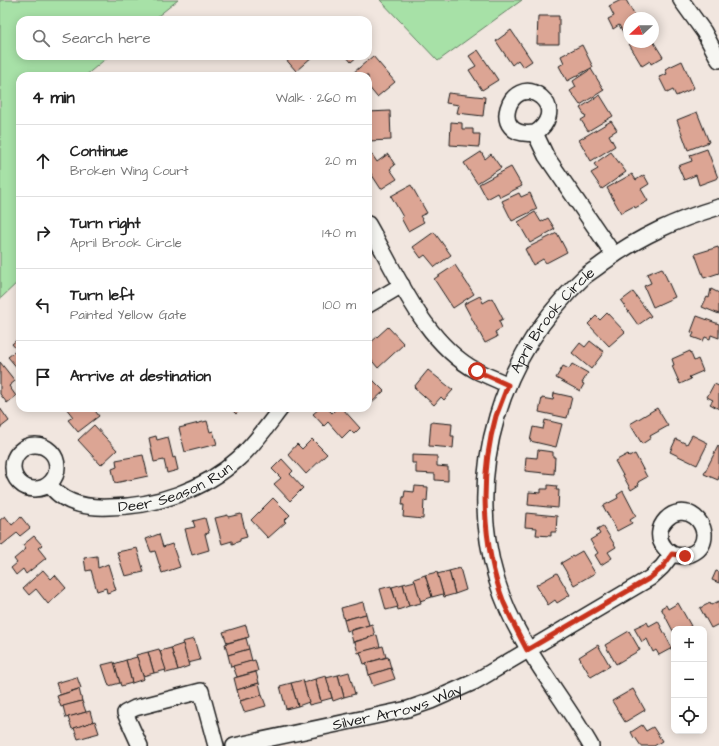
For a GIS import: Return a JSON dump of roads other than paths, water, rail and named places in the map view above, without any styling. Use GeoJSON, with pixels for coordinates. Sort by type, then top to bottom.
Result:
{"type":"FeatureCollection","features":[{"type":"Feature","properties":{"kind":"street"},"geometry":{"type":"LineString","coordinates":[[681,0],[718,52]]}},
{"type":"Feature","properties":{"kind":"street"},"geometry":{"type":"LineString","coordinates":[[535,133],[546,156],[614,255]]}},
{"type":"Feature","properties":{"kind":"street","name":"April Brook Circle"},"geometry":{"type":"LineString","coordinates":[[591,746],[527,650],[505,603],[497,581],[487,534],[486,510],[487,462],[496,416],[508,385],[535,336],[557,306],[585,276],[614,255],[655,230],[679,220],[719,207]]}},
{"type":"Feature","properties":{"kind":"street"},"geometry":{"type":"LineString","coordinates":[[372,231],[416,310],[443,344],[477,371],[508,385]]}},
{"type":"Feature","properties":{"kind":"street"},"geometry":{"type":"LineString","coordinates":[[372,303],[402,285]]}},
{"type":"Feature","properties":{"kind":"street","name":"Deer Season Run"},"geometry":{"type":"LineString","coordinates":[[49,484],[56,493],[64,498],[76,504],[95,508],[138,506],[161,500],[202,484],[238,460],[279,412]]}},
{"type":"Feature","properties":{"kind":"street","name":"Silver Arrows Way"},"geometry":{"type":"LineString","coordinates":[[234,746],[408,709],[438,698],[474,682],[650,578],[662,568],[672,554]]}},
{"type":"Feature","properties":{"kind":"street"},"geometry":{"type":"LineString","coordinates":[[140,746],[125,713],[135,708],[201,692],[216,746]]}}]}
